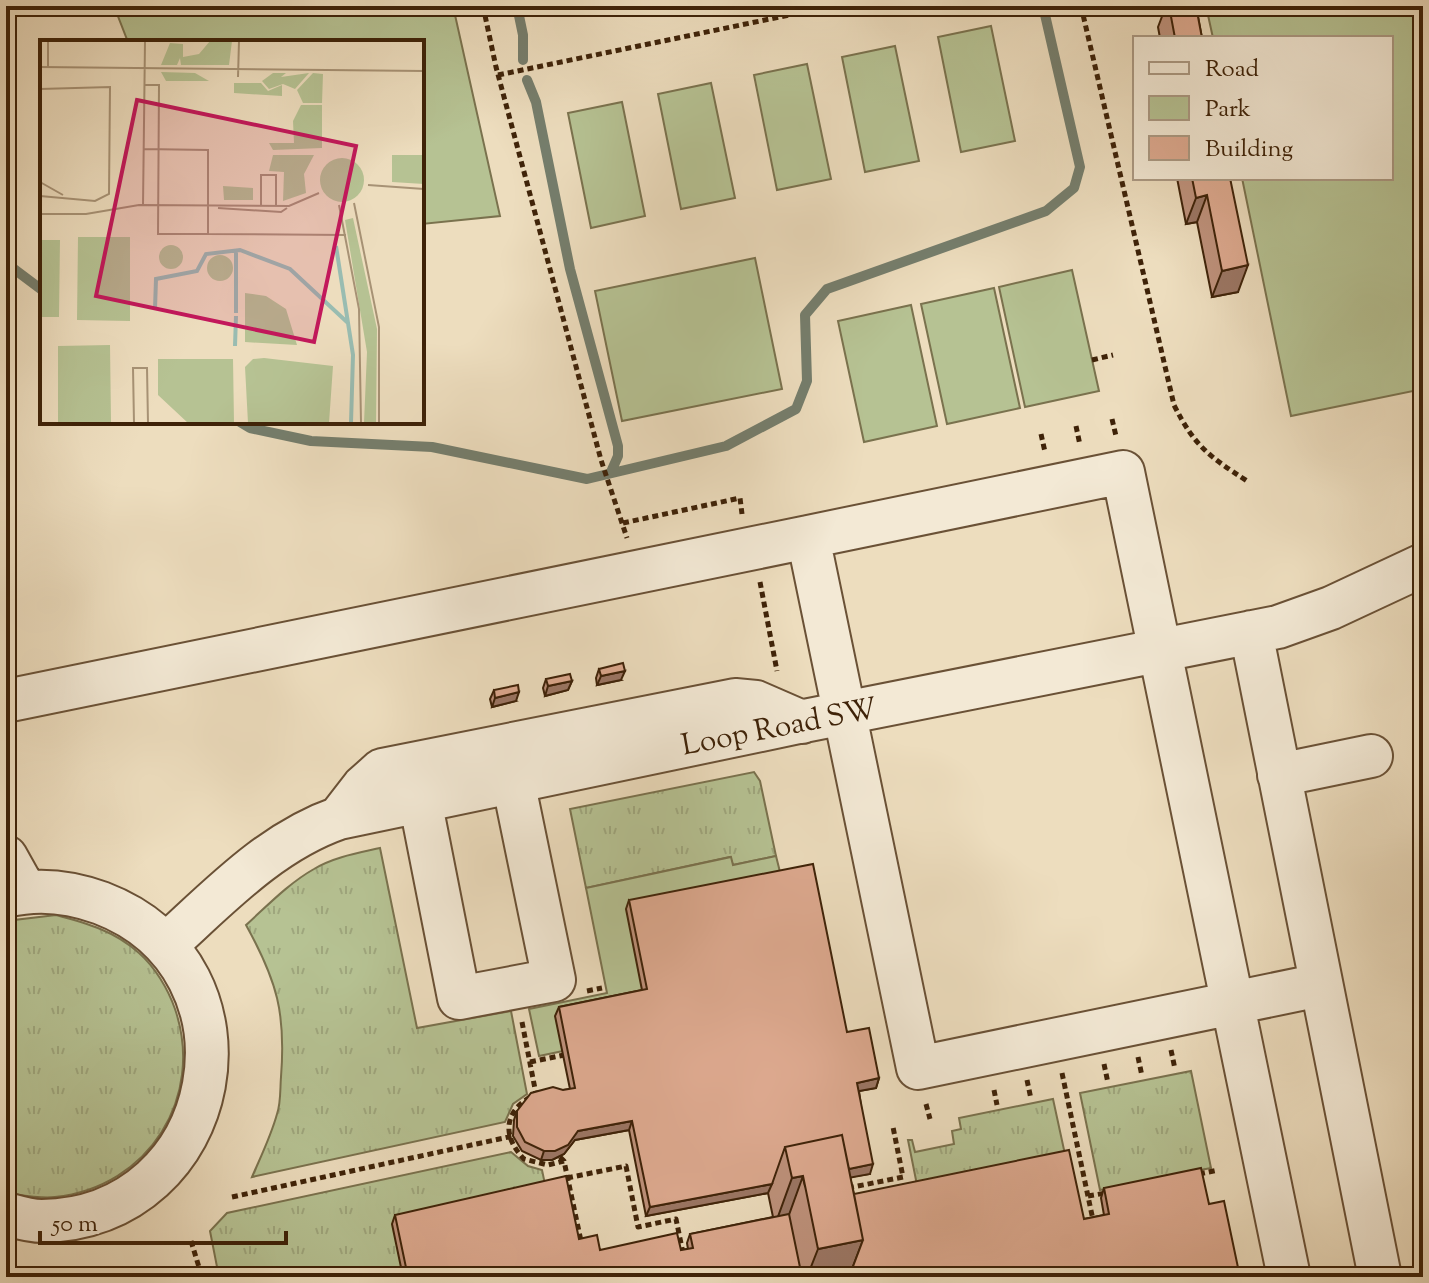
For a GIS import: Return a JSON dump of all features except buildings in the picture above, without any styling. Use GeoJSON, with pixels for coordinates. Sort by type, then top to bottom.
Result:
{"type":"FeatureCollection","features":[{"type":"Feature","properties":{"kind":"street"},"geometry":{"type":"LineString","coordinates":[[6,701],[1123,472],[1289,1277]]}},
{"type":"Feature","properties":{"kind":"street"},"geometry":{"type":"LineString","coordinates":[[808,537],[918,1068],[1320,985]]}},
{"type":"Feature","properties":{"kind":"street","name":"Loop Road SW"},"geometry":{"type":"LineString","coordinates":[[166,945],[280,846],[311,828],[339,818],[1278,627],[1331,608],[1423,565]]}},
{"type":"Feature","properties":{"kind":"street"},"geometry":{"type":"LineString","coordinates":[[1251,632],[1380,1277]]}},
{"type":"Feature","properties":{"kind":"street"},"geometry":{"type":"LineString","coordinates":[[339,818],[363,787],[382,770],[735,700],[756,702],[802,722]]}},
{"type":"Feature","properties":{"kind":"street"},"geometry":{"type":"LineString","coordinates":[[1279,775],[1371,756]]}},
{"type":"Feature","properties":{"kind":"street"},"geometry":{"type":"LineString","coordinates":[[420,800],[459,998],[554,980],[513,781]]}},
{"type":"Feature","properties":{"kind":"street"},"geometry":{"type":"LineString","coordinates":[[6,1214],[39,1221],[80,1217],[118,1203],[152,1180],[186,1140],[205,1091],[208,1039],[194,989],[166,945],[125,912],[77,894],[12,881]]}},
{"type":"Feature","properties":{"kind":"path"},"geometry":{"type":"LineString","coordinates":[[483,6],[498,75],[601,460],[624,526],[740,498],[741,506]]}},
{"type":"Feature","properties":{"kind":"path"},"geometry":{"type":"LineString","coordinates":[[498,75],[833,6]]}},
{"type":"Feature","properties":{"kind":"path"},"geometry":{"type":"LineString","coordinates":[[1081,6],[1174,405],[1189,434],[1202,448],[1247,481]]}},
{"type":"Feature","properties":{"kind":"path"},"geometry":{"type":"LineString","coordinates":[[1092,360],[1113,355]]}},
{"type":"Feature","properties":{"kind":"path"},"geometry":{"type":"LineString","coordinates":[[758,572],[780,683]]}},
{"type":"Feature","properties":{"kind":"path"},"geometry":{"type":"LineString","coordinates":[[522,1019],[536,1096],[526,1099],[514,1111],[510,1118],[511,1136],[524,1159],[548,1165],[562,1159],[582,1246]]}},
{"type":"Feature","properties":{"kind":"path"},"geometry":{"type":"LineString","coordinates":[[530,1062],[564,1055]]}},
{"type":"Feature","properties":{"kind":"path"},"geometry":{"type":"LineString","coordinates":[[1066,1091],[1093,1225]]}},
{"type":"Feature","properties":{"kind":"path"},"geometry":{"type":"LineString","coordinates":[[842,1189],[903,1177],[893,1127]]}},
{"type":"Feature","properties":{"kind":"path"},"geometry":{"type":"LineString","coordinates":[[232,1197],[511,1136]]}},
{"type":"Feature","properties":{"kind":"path"},"geometry":{"type":"LineString","coordinates":[[567,1178],[636,1164]]}},
{"type":"Feature","properties":{"kind":"path"},"geometry":{"type":"LineString","coordinates":[[626,1166],[638,1227],[676,1219],[684,1258]]}},
{"type":"Feature","properties":{"kind":"path"},"geometry":{"type":"LineString","coordinates":[[1189,1176],[1218,1170]]}},
{"type":"Feature","properties":{"kind":"path"},"geometry":{"type":"LineString","coordinates":[[1088,1196],[1117,1190]]}},
{"type":"Feature","properties":{"kind":"path"},"geometry":{"type":"LineString","coordinates":[[191,1241],[202,1277]]}},
{"type":"Feature","properties":{"kind":"path"},"geometry":{"type":"LineString","coordinates":[[139,1269],[141,1277]]}},
{"type":"Feature","properties":{"kind":"green space"},"geometry":{"type":"Polygon","coordinates":[[[114,6],[453,6],[500,216],[424,224],[424,40],[127,40],[114,6]]]}},
{"type":"Feature","properties":{"kind":"green space"},"geometry":{"type":"Polygon","coordinates":[[[1206,6],[1423,6],[1423,389],[1291,416],[1242,180],[1393,180],[1393,36],[1213,36],[1206,6]]]}},
{"type":"Feature","properties":{"kind":"green space"},"geometry":{"type":"Polygon","coordinates":[[[991,26],[1015,141],[961,152],[938,37],[991,26]]]}},
{"type":"Feature","properties":{"kind":"green space"},"geometry":{"type":"Polygon","coordinates":[[[895,46],[919,161],[865,172],[842,57],[895,46]]]}},
{"type":"Feature","properties":{"kind":"green space"},"geometry":{"type":"Polygon","coordinates":[[[807,64],[831,179],[777,190],[754,75],[807,64]]]}},
{"type":"Feature","properties":{"kind":"green space"},"geometry":{"type":"Polygon","coordinates":[[[711,83],[735,198],[681,209],[658,94],[711,83]]]}},
{"type":"Feature","properties":{"kind":"green space"},"geometry":{"type":"Polygon","coordinates":[[[622,102],[645,216],[591,228],[568,113],[622,102]]]}},
{"type":"Feature","properties":{"kind":"green space"},"geometry":{"type":"Polygon","coordinates":[[[755,258],[782,389],[622,421],[595,291],[755,258]]]}},
{"type":"Feature","properties":{"kind":"green space"},"geometry":{"type":"Polygon","coordinates":[[[1072,270],[1099,391],[1025,407],[999,287],[1072,270]]]}},
{"type":"Feature","properties":{"kind":"green space"},"geometry":{"type":"Polygon","coordinates":[[[994,288],[1020,408],[947,424],[921,304],[994,288]]]}},
{"type":"Feature","properties":{"kind":"green space"},"geometry":{"type":"Polygon","coordinates":[[[911,305],[937,426],[864,442],[838,321],[911,305]]]}},
{"type":"Feature","properties":{"kind":"green space"},"geometry":{"type":"Polygon","coordinates":[[[754,772],[760,781],[776,856],[733,865],[730,857],[586,888],[570,809],[754,772]]]}},
{"type":"Feature","properties":{"kind":"green space"},"geometry":{"type":"Polygon","coordinates":[[[380,848],[417,1028],[511,1011],[527,1094],[513,1104],[505,1122],[252,1177],[278,1110],[282,1034],[272,981],[246,925],[287,888],[314,869],[338,858],[380,848]]]}},
{"type":"Feature","properties":{"kind":"green space"},"geometry":{"type":"Polygon","coordinates":[[[776,856],[780,872],[643,999],[563,1051],[539,1056],[529,1009],[607,993],[586,888],[731,857],[733,865],[776,856]]]}},
{"type":"Feature","properties":{"kind":"green space"},"geometry":{"type":"Polygon","coordinates":[[[56,915],[110,933],[130,945],[150,965],[165,986],[175,1009],[182,1042],[182,1074],[175,1105],[162,1132],[142,1156],[118,1176],[88,1190],[43,1198],[6,1193],[6,921],[56,915]]]}},
{"type":"Feature","properties":{"kind":"green space"},"geometry":{"type":"Polygon","coordinates":[[[1191,1071],[1211,1168],[1100,1190],[1080,1093],[1191,1071]]]}},
{"type":"Feature","properties":{"kind":"green space"},"geometry":{"type":"Polygon","coordinates":[[[1053,1099],[1066,1159],[918,1190],[908,1140],[912,1140],[915,1152],[954,1144],[952,1131],[961,1129],[959,1118],[1053,1099]]]}},
{"type":"Feature","properties":{"kind":"green space"},"geometry":{"type":"Polygon","coordinates":[[[511,1152],[528,1166],[542,1170],[546,1189],[403,1277],[219,1277],[210,1231],[227,1213],[511,1152]]]}},
{"type":"Feature","properties":{"kind":"waterway"},"geometry":{"type":"LineString","coordinates":[[517,6],[523,35],[523,60]]}},
{"type":"Feature","properties":{"kind":"waterway"},"geometry":{"type":"LineString","coordinates":[[243,424],[311,441],[432,447],[587,479],[726,446],[796,409],[807,381],[805,315],[827,289],[1046,211],[1074,188],[1080,167],[1043,6]]}},
{"type":"Feature","properties":{"kind":"waterway"},"geometry":{"type":"LineString","coordinates":[[527,80],[536,102],[570,269],[618,446],[618,456],[611,472]]}},
{"type":"Feature","properties":{"kind":"waterway"},"geometry":{"type":"LineString","coordinates":[[6,263],[40,288]]}}]}
